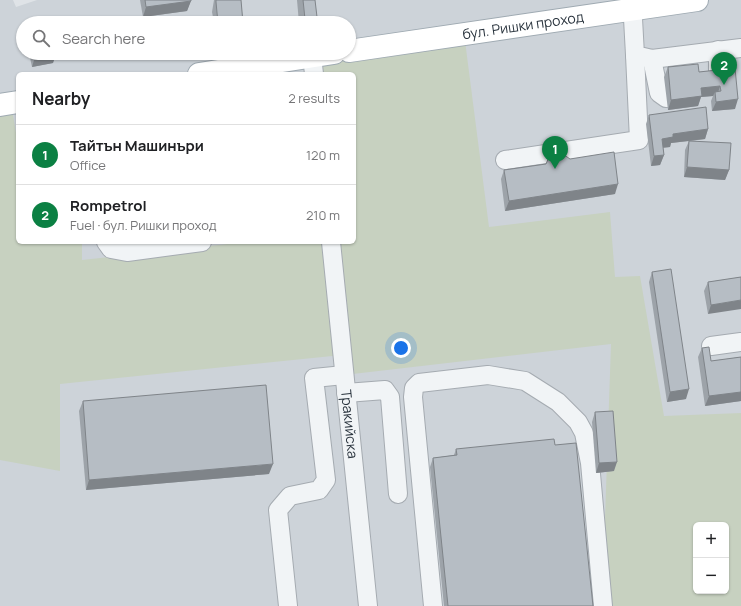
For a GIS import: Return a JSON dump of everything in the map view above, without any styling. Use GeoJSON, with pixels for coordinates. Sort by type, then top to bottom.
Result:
{"type":"FeatureCollection","features":[{"type":"Feature","properties":{"kind":"main road","name":"бул. Ришки проход"},"geometry":{"type":"LineString","coordinates":[[356,50],[632,4],[697,0]]}},
{"type":"Feature","properties":{"kind":"main road"},"geometry":{"type":"LineString","coordinates":[[224,72],[313,65],[322,60]]}},
{"type":"Feature","properties":{"kind":"main road"},"geometry":{"type":"LineString","coordinates":[[0,105],[16,102]]}},
{"type":"Feature","properties":{"kind":"street"},"geometry":{"type":"LineString","coordinates":[[632,4],[644,57],[659,93],[666,98]]}},
{"type":"Feature","properties":{"kind":"street"},"geometry":{"type":"LineString","coordinates":[[644,57],[741,48]]}},
{"type":"Feature","properties":{"kind":"street"},"geometry":{"type":"LineString","coordinates":[[718,50],[718,79]]}},
{"type":"Feature","properties":{"kind":"street"},"geometry":{"type":"LineString","coordinates":[[505,160],[639,140],[644,57]]}},
{"type":"Feature","properties":{"kind":"street"},"geometry":{"type":"LineString","coordinates":[[108,244],[112,249],[127,252],[187,244]]}},
{"type":"Feature","properties":{"kind":"street","name":"Тракийска"},"geometry":{"type":"LineString","coordinates":[[331,244],[368,606]]}},
{"type":"Feature","properties":{"kind":"street"},"geometry":{"type":"LineString","coordinates":[[711,346],[741,342]]}},
{"type":"Feature","properties":{"kind":"street"},"geometry":{"type":"LineString","coordinates":[[433,606],[413,397],[414,388],[419,383],[488,374],[525,381],[558,402],[578,422],[584,434],[590,463],[603,606]]}},
{"type":"Feature","properties":{"kind":"street"},"geometry":{"type":"LineString","coordinates":[[288,606],[278,510],[290,496],[319,490],[326,480],[314,378],[344,375]]}},
{"type":"Feature","properties":{"kind":"street"},"geometry":{"type":"LineString","coordinates":[[346,393],[385,390],[390,396],[398,494]]}},
{"type":"Feature","properties":{"kind":"shaded area"},"geometry":{"type":"Polygon","coordinates":[[[0,0],[13,0],[16,7],[37,0],[741,0],[741,606],[0,606],[0,0]]]}},
{"type":"Feature","properties":{"kind":"green space"},"geometry":{"type":"Polygon","coordinates":[[[464,33],[489,227],[610,212],[615,277],[640,276],[664,416],[741,413],[741,606],[602,606],[611,344],[344,375],[342,355],[60,384],[60,471],[0,460],[0,105],[11,103],[16,133],[16,244],[82,244],[82,260],[228,244],[356,244],[356,72],[314,72],[312,60],[356,60],[356,49],[464,33]]]}},
{"type":"Feature","properties":{"kind":"building"},"geometry":{"type":"Polygon","coordinates":[[[145,0],[191,0],[191,1],[146,7],[145,0]]]}},
{"type":"Feature","properties":{"kind":"building"},"geometry":{"type":"Polygon","coordinates":[[[216,0],[241,0],[242,16],[217,16],[216,0]]]}},
{"type":"Feature","properties":{"kind":"building"},"geometry":{"type":"Polygon","coordinates":[[[303,0],[315,0],[317,16],[305,16],[303,0]]]}},
{"type":"Feature","properties":{"kind":"building"},"geometry":{"type":"Polygon","coordinates":[[[698,64],[699,72],[735,68],[738,99],[716,102],[715,92],[721,91],[720,86],[701,88],[702,96],[671,100],[668,67],[698,64]]]}},
{"type":"Feature","properties":{"kind":"building"},"geometry":{"type":"Polygon","coordinates":[[[706,107],[708,129],[673,134],[673,137],[662,139],[664,155],[654,156],[649,115],[706,107]]]}},
{"type":"Feature","properties":{"kind":"building"},"geometry":{"type":"Polygon","coordinates":[[[689,141],[731,143],[729,170],[687,167],[689,141]]]}},
{"type":"Feature","properties":{"kind":"building"},"geometry":{"type":"Polygon","coordinates":[[[560,152],[570,159],[614,152],[618,184],[509,201],[504,170],[546,164],[549,157],[560,152]]]}},
{"type":"Feature","properties":{"kind":"building"},"geometry":{"type":"Polygon","coordinates":[[[671,269],[689,389],[670,392],[652,272],[671,269]]]}},
{"type":"Feature","properties":{"kind":"building"},"geometry":{"type":"Polygon","coordinates":[[[741,277],[741,300],[711,305],[708,282],[741,277]]]}},
{"type":"Feature","properties":{"kind":"building"},"geometry":{"type":"Polygon","coordinates":[[[709,347],[711,361],[741,357],[741,392],[709,396],[702,348],[709,347]]]}},
{"type":"Feature","properties":{"kind":"building"},"geometry":{"type":"Polygon","coordinates":[[[266,385],[273,464],[89,480],[83,401],[266,385]]]}},
{"type":"Feature","properties":{"kind":"building"},"geometry":{"type":"Polygon","coordinates":[[[613,411],[617,462],[599,463],[595,412],[613,411]]]}},
{"type":"Feature","properties":{"kind":"building"},"geometry":{"type":"Polygon","coordinates":[[[554,439],[555,445],[576,443],[593,606],[448,606],[433,458],[457,455],[456,449],[554,439]]]}},
{"type":"Feature","properties":{"kind":"place","name":"Rompetrol"},"geometry":{"type":"Point","coordinates":[724,85]}},
{"type":"Feature","properties":{"kind":"place","name":"Тайтън Машинъри"},"geometry":{"type":"Point","coordinates":[555,169]}}]}
